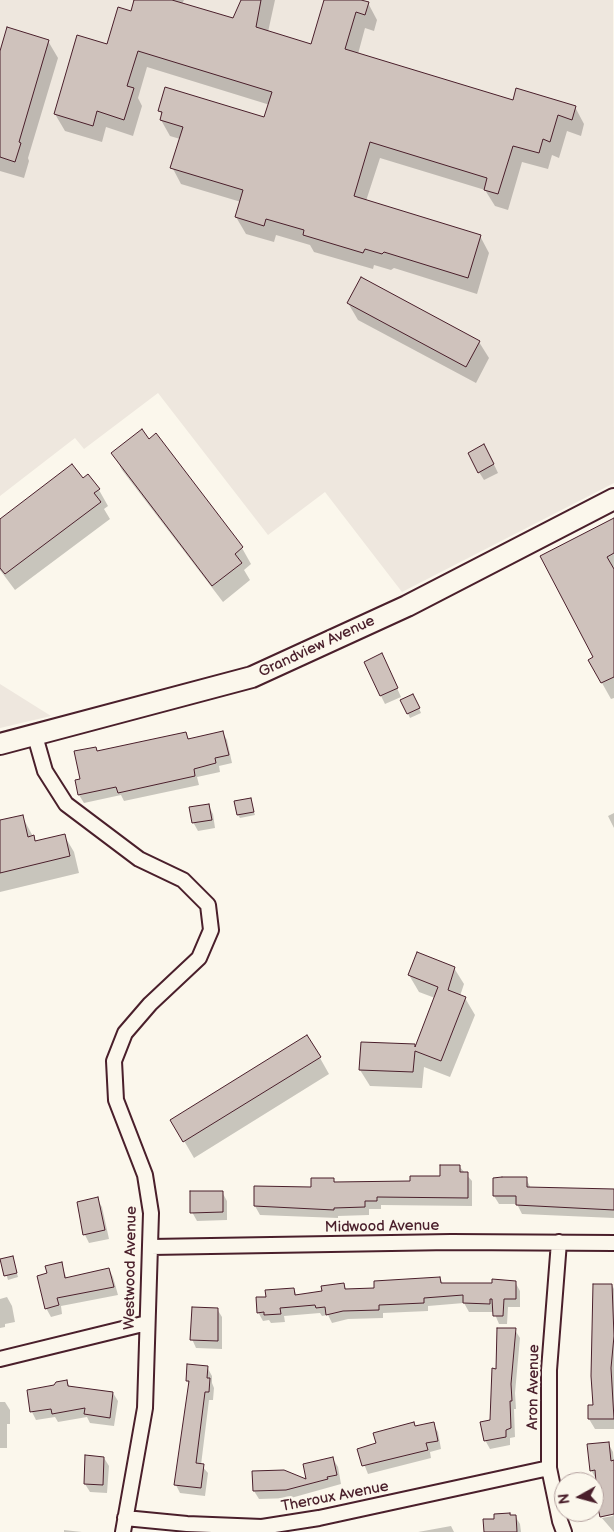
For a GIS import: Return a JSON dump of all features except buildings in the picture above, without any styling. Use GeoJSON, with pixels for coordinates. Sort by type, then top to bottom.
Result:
{"type":"FeatureCollection","features":[{"type":"Feature","properties":{"kind":"main road","name":"Grandview Avenue"},"geometry":{"type":"LineString","coordinates":[[0,744],[252,678],[416,602],[614,499]]}},
{"type":"Feature","properties":{"kind":"street","name":"Westwood Avenue"},"geometry":{"type":"LineString","coordinates":[[36,736],[45,771],[66,804],[139,859],[183,880],[208,905],[212,930],[198,958],[150,1004],[125,1033],[114,1061],[116,1100],[145,1175],[151,1213],[145,1408],[124,1525]]}},
{"type":"Feature","properties":{"kind":"street","name":"Aron Avenue"},"geometry":{"type":"LineString","coordinates":[[559,1242],[549,1370],[549,1468],[564,1532]]}},
{"type":"Feature","properties":{"kind":"street","name":"Midwood Avenue"},"geometry":{"type":"LineString","coordinates":[[151,1247],[614,1243]]}},
{"type":"Feature","properties":{"kind":"street"},"geometry":{"type":"LineString","coordinates":[[0,1359],[147,1322]]}},
{"type":"Feature","properties":{"kind":"street","name":"Theroux Avenue"},"geometry":{"type":"LineString","coordinates":[[124,1525],[187,1524],[262,1527],[319,1518],[549,1468]]}},
{"type":"Feature","properties":{"kind":"shaded area"},"geometry":{"type":"Polygon","coordinates":[[[0,0],[613,0],[614,483],[402,592],[325,492],[268,535],[158,393],[84,449],[75,438],[0,496],[0,0]]]}},
{"type":"Feature","properties":{"kind":"shaded area"},"geometry":{"type":"Polygon","coordinates":[[[0,684],[51,716],[0,728],[0,684]]]}}]}
